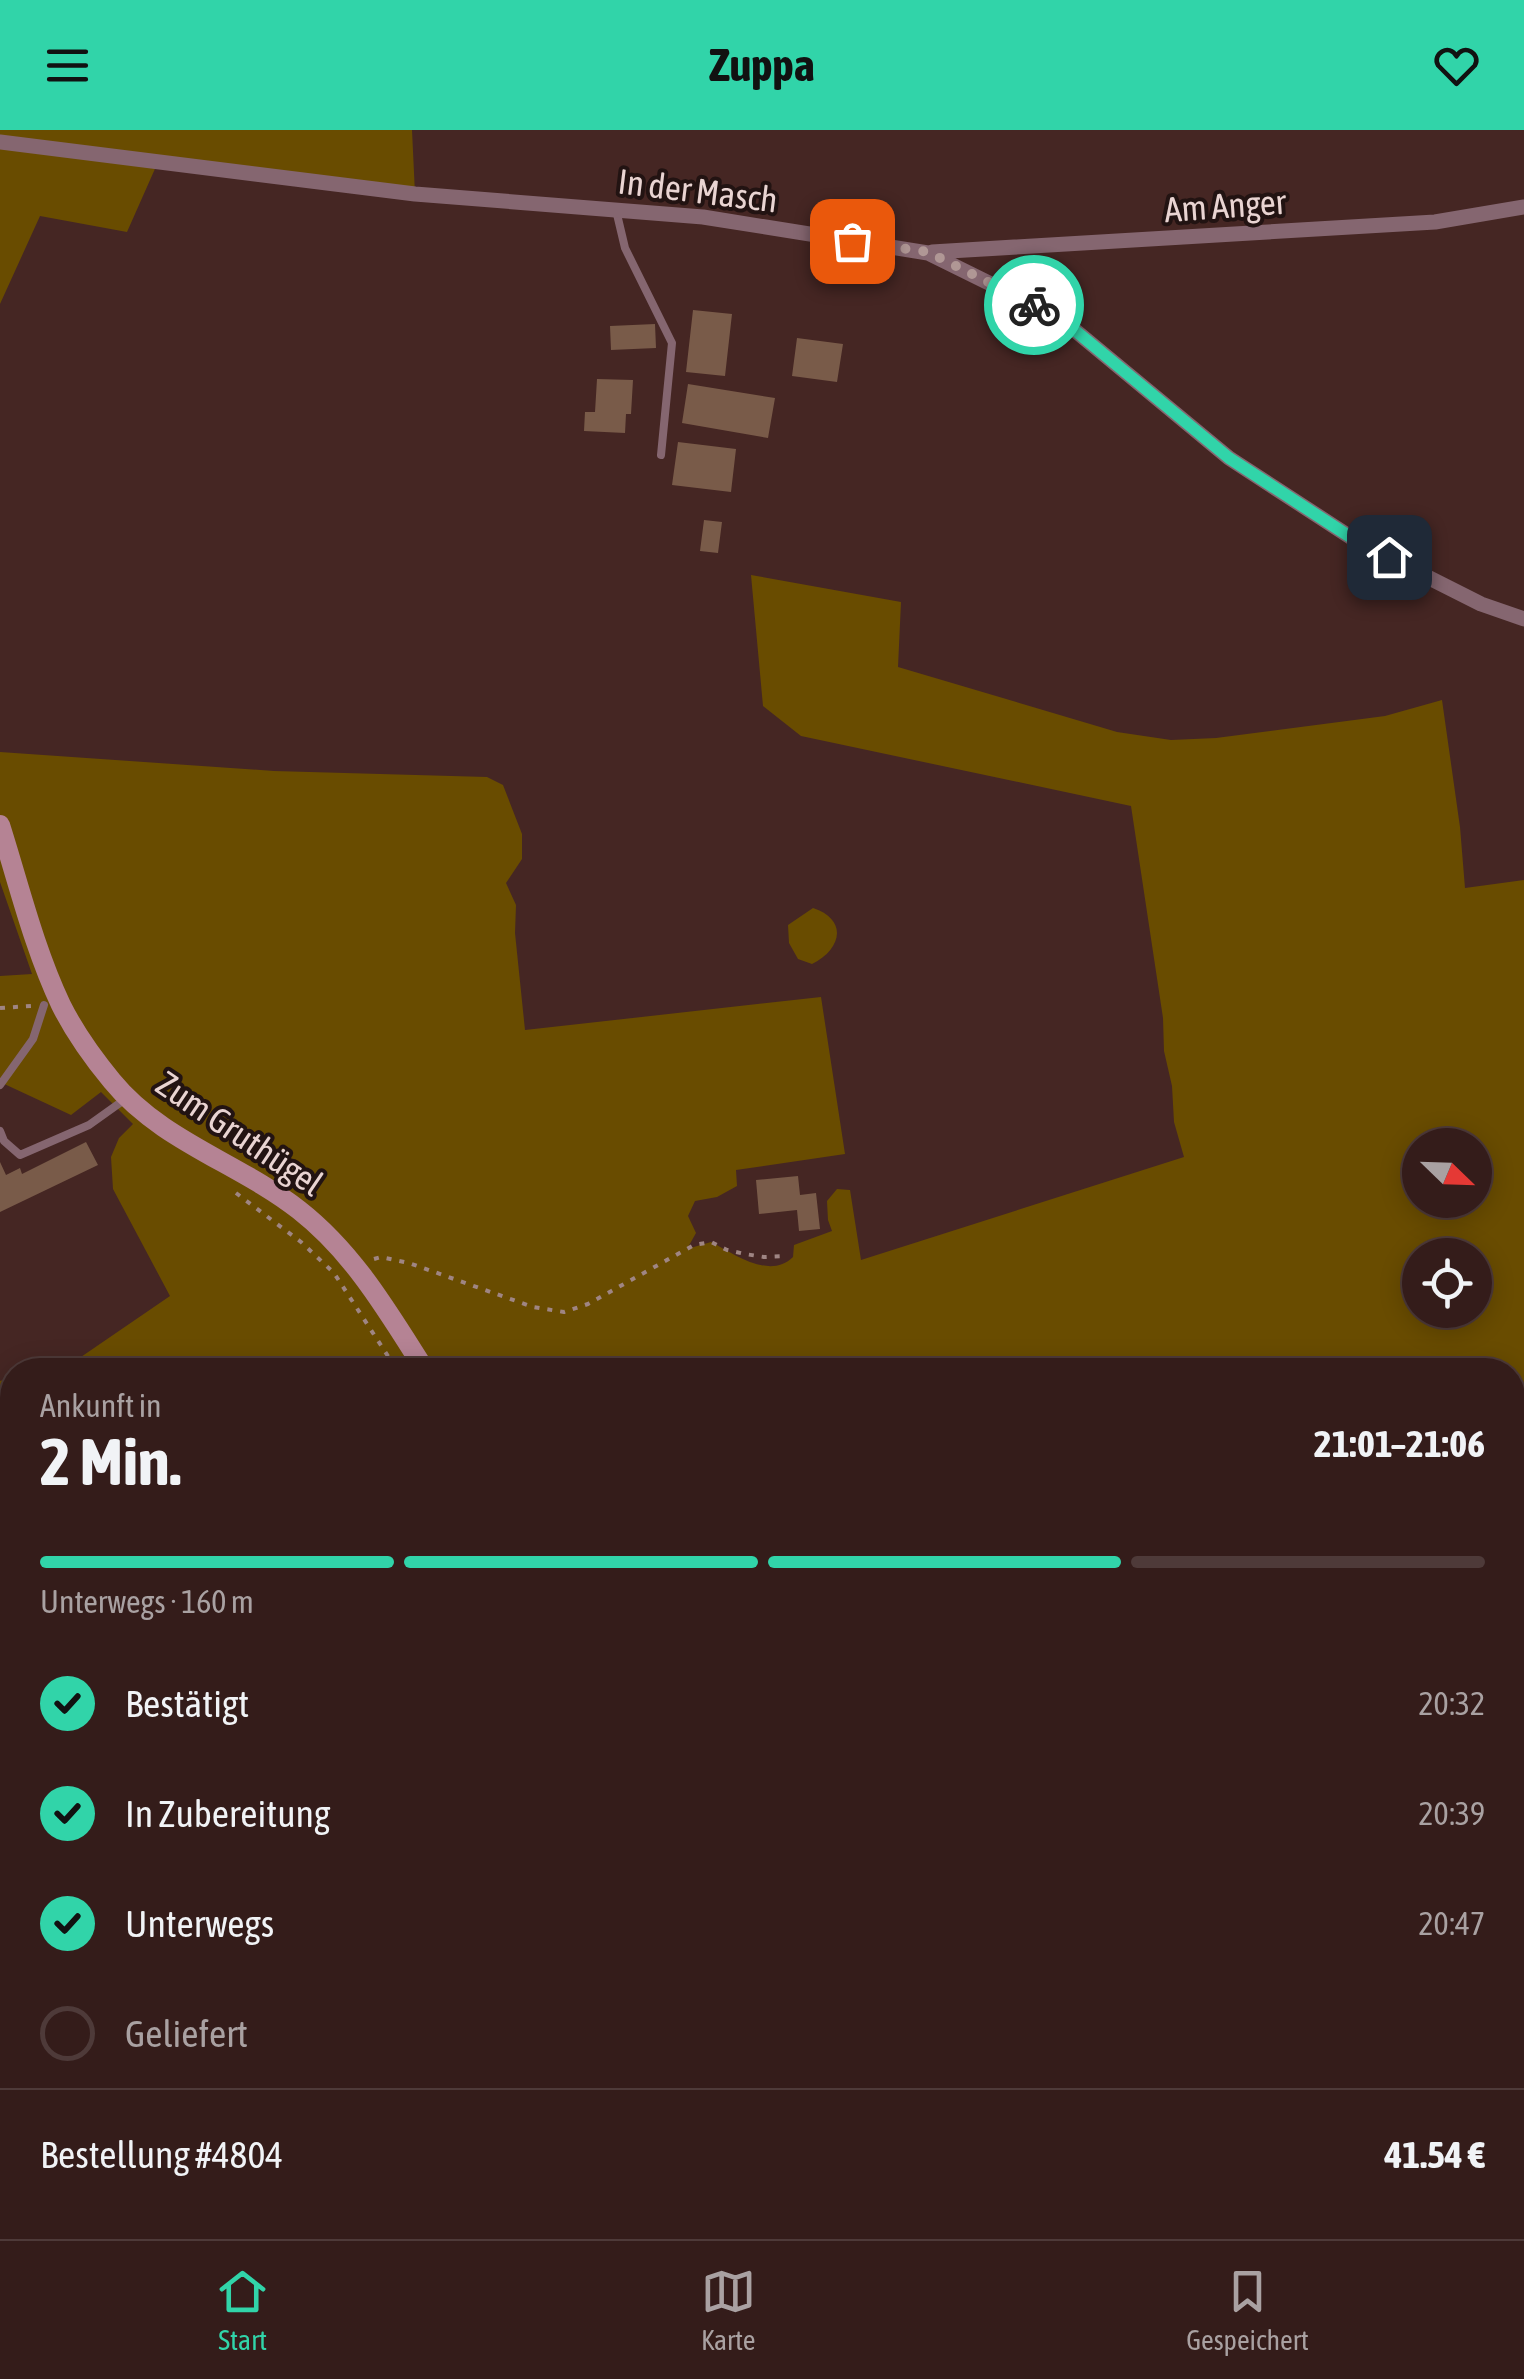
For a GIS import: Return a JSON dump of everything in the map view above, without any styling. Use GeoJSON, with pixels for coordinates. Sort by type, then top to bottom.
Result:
{"type":"FeatureCollection","features":[{"type":"Feature","properties":{"kind":"street","name":"In der Masch"},"geometry":{"type":"LineString","coordinates":[[0,142],[414,194],[703,217],[928,252],[1060,318],[1229,458],[1358,542],[1481,604],[1524,619]]}},
{"type":"Feature","properties":{"kind":"street","name":"Am Anger"},"geometry":{"type":"LineString","coordinates":[[928,252],[1435,222],[1524,207]]}},
{"type":"Feature","properties":{"kind":"street","name":"Zum Gruthügel"},"geometry":{"type":"LineString","coordinates":[[0,825],[61,1004],[113,1082],[142,1111],[184,1142],[296,1208],[329,1235],[354,1264],[417,1358]]}},
{"type":"Feature","properties":{"kind":"lane"},"geometry":{"type":"LineString","coordinates":[[616,210],[626,248],[672,343],[660,455]]}},
{"type":"Feature","properties":{"kind":"lane"},"geometry":{"type":"LineString","coordinates":[[0,1086],[32,1039],[44,1005]]}},
{"type":"Feature","properties":{"kind":"lane"},"geometry":{"type":"LineString","coordinates":[[0,1131],[20,1155],[89,1125],[128,1097]]}},
{"type":"Feature","properties":{"kind":"path"},"geometry":{"type":"LineString","coordinates":[[0,1008],[44,1005]]}},
{"type":"Feature","properties":{"kind":"path"},"geometry":{"type":"LineString","coordinates":[[230,1189],[301,1242],[334,1274],[389,1358]]}},
{"type":"Feature","properties":{"kind":"path"},"geometry":{"type":"LineString","coordinates":[[354,1264],[381,1258],[409,1263],[533,1307],[564,1312],[588,1304],[694,1245],[711,1242],[745,1254],[786,1256]]}},
{"type":"Feature","properties":{"kind":"shaded area"},"geometry":{"type":"Polygon","coordinates":[[[0,130],[412,130],[415,194],[158,162],[127,232],[40,216],[0,304],[0,130]]]}},
{"type":"Feature","properties":{"kind":"shaded area"},"geometry":{"type":"Polygon","coordinates":[[[751,575],[901,602],[898,667],[1117,732],[1171,740],[1216,738],[1385,716],[1442,700],[1465,888],[1524,880],[1524,1358],[79,1358],[170,1296],[113,1189],[111,1157],[119,1138],[133,1124],[101,1092],[71,1115],[0,1082],[0,976],[32,974],[0,882],[0,752],[274,771],[487,777],[503,785],[522,834],[522,859],[506,883],[516,905],[515,933],[525,1030],[821,997],[845,1154],[736,1170],[737,1186],[717,1197],[695,1201],[688,1216],[696,1233],[687,1249],[711,1242],[763,1266],[784,1263],[793,1257],[794,1245],[832,1231],[827,1201],[837,1189],[850,1190],[861,1260],[1184,1157],[1174,1122],[1163,1018],[1131,806],[801,736],[763,706],[751,575]]]}},
{"type":"Feature","properties":{"kind":"shaded area"},"geometry":{"type":"Polygon","coordinates":[[[813,908],[832,920],[837,935],[829,951],[812,964],[798,959],[789,943],[788,925],[813,908]]]}},
{"type":"Feature","properties":{"kind":"building"},"geometry":{"type":"Polygon","coordinates":[[[693,310],[732,314],[725,376],[686,372],[693,310]]]}},
{"type":"Feature","properties":{"kind":"building"},"geometry":{"type":"Polygon","coordinates":[[[655,324],[656,348],[611,350],[610,326],[655,324]]]}},
{"type":"Feature","properties":{"kind":"building"},"geometry":{"type":"Polygon","coordinates":[[[797,338],[843,344],[837,382],[792,376],[797,338]]]}},
{"type":"Feature","properties":{"kind":"building"},"geometry":{"type":"Polygon","coordinates":[[[597,379],[633,380],[631,414],[626,414],[625,433],[584,431],[585,412],[595,412],[597,379]]]}},
{"type":"Feature","properties":{"kind":"building"},"geometry":{"type":"Polygon","coordinates":[[[688,384],[775,398],[768,438],[682,423],[688,384]]]}},
{"type":"Feature","properties":{"kind":"building"},"geometry":{"type":"Polygon","coordinates":[[[678,442],[736,449],[731,492],[672,485],[678,442]]]}},
{"type":"Feature","properties":{"kind":"building"},"geometry":{"type":"Polygon","coordinates":[[[704,520],[722,522],[718,553],[700,551],[704,520]]]}},
{"type":"Feature","properties":{"kind":"building"},"geometry":{"type":"Polygon","coordinates":[[[86,1142],[98,1165],[0,1212],[0,1162],[6,1175],[20,1168],[22,1174],[86,1142]]]}},
{"type":"Feature","properties":{"kind":"building"},"geometry":{"type":"Polygon","coordinates":[[[798,1176],[800,1195],[816,1193],[820,1229],[799,1231],[797,1210],[759,1214],[756,1180],[798,1176]]]}},
{"type":"Feature","properties":{"kind":"way so far"},"geometry":{"type":"LineString","coordinates":[[852,241],[928,252],[1034,305]]}},
{"type":"Feature","properties":{"kind":"route"},"geometry":{"type":"LineString","coordinates":[[1034,305],[1060,318],[1229,458],[1358,542],[1389,557]]}}]}
